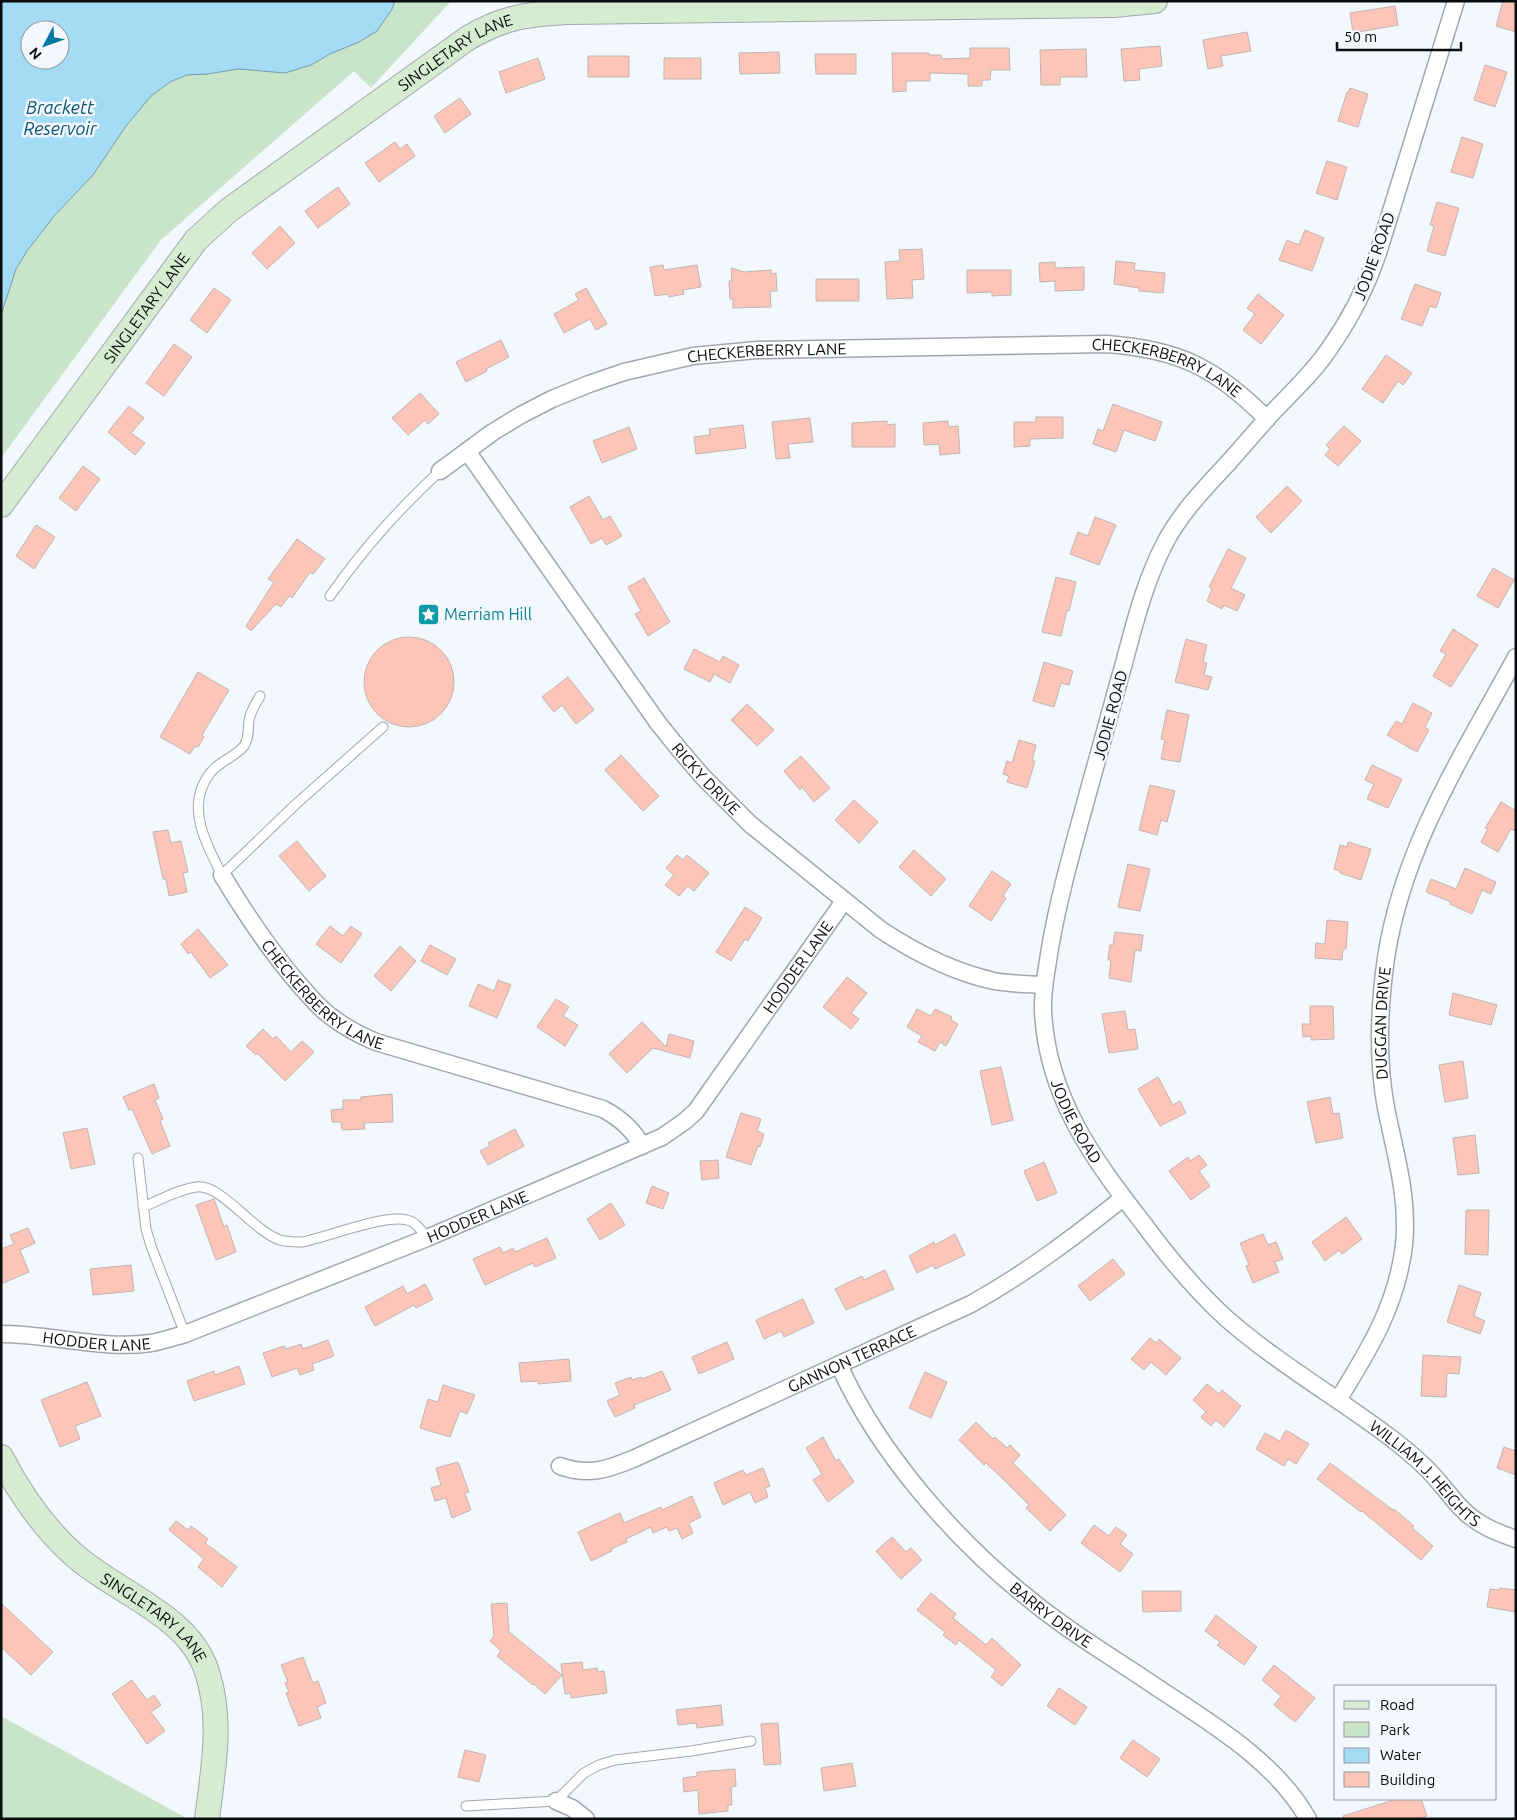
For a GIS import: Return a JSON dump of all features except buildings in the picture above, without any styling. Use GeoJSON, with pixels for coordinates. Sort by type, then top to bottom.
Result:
{"type":"FeatureCollection","features":[{"type":"Feature","properties":{"kind":"street","name":"SINGLETARY LANE"},"geometry":{"type":"LineString","coordinates":[[1,506],[196,240],[229,210],[468,38],[487,27],[521,16],[568,12],[1114,5],[1155,1]]}},
{"type":"Feature","properties":{"kind":"street","name":"JODIE ROAD"},"geometry":{"type":"LineString","coordinates":[[1338,1400],[1278,1360],[1207,1301],[1173,1262],[1123,1198],[1086,1146],[1064,1102],[1056,1077],[1043,1009],[1044,985],[1057,907],[1136,618],[1155,563],[1168,537],[1185,512],[1328,352],[1352,313],[1369,280],[1456,1]]}},
{"type":"Feature","properties":{"kind":"street","name":"CHECKERBERRY LANE"},"geometry":{"type":"LineString","coordinates":[[440,471],[521,415],[589,384],[624,372],[693,356],[757,350],[1106,344],[1154,349],[1200,366],[1237,390],[1267,419]]}},
{"type":"Feature","properties":{"kind":"street","name":"RICKY DRIVE"},"geometry":{"type":"LineString","coordinates":[[467,451],[658,723],[709,784],[750,824],[844,901],[902,944],[950,968],[996,981],[1044,985]]}},
{"type":"Feature","properties":{"kind":"street","name":"DUGGAN DRIVE"},"geometry":{"type":"LineString","coordinates":[[1338,1400],[1370,1348],[1386,1315],[1394,1294],[1404,1245],[1403,1196],[1386,1108],[1380,1056],[1385,966],[1397,903],[1414,852],[1434,808],[1516,657]]}},
{"type":"Feature","properties":{"kind":"street","name":"CHECKERBERRY LANE"},"geometry":{"type":"LineString","coordinates":[[222,875],[266,943],[288,971],[315,1002],[343,1025],[359,1035],[376,1042],[603,1109],[625,1124],[636,1135],[642,1146]]}},
{"type":"Feature","properties":{"kind":"street","name":"HODDER LANE"},"geometry":{"type":"LineString","coordinates":[[1,1334],[135,1344],[152,1343],[185,1334],[427,1238],[642,1146],[675,1129],[696,1111],[844,901]]}},
{"type":"Feature","properties":{"kind":"street","name":"GANNON TERRACE"},"geometry":{"type":"LineString","coordinates":[[560,1466],[586,1472],[614,1466],[963,1307],[997,1290],[1054,1251],[1123,1198]]}},
{"type":"Feature","properties":{"kind":"street","name":"BARRY DRIVE"},"geometry":{"type":"LineString","coordinates":[[839,1365],[858,1404],[905,1471],[941,1514],[984,1560],[1047,1613],[1254,1755],[1289,1789],[1308,1819]]}},
{"type":"Feature","properties":{"kind":"street","name":"WILLIAM J. HEIGHTS"},"geometry":{"type":"LineString","coordinates":[[1338,1400],[1408,1452],[1426,1468],[1461,1508],[1477,1522],[1498,1533],[1516,1538]]}},
{"type":"Feature","properties":{"kind":"street","name":"SINGLETARY LANE"},"geometry":{"type":"LineString","coordinates":[[1,1457],[29,1503],[58,1539],[90,1568],[167,1619],[182,1632],[201,1658],[211,1686],[215,1719],[214,1763],[207,1819]]}},
{"type":"Feature","properties":{"kind":"street"},"geometry":{"type":"LineString","coordinates":[[556,1801],[572,1808],[586,1819]]}},
{"type":"Feature","properties":{"kind":"lane","name":"CHECKERBERRY LANE"},"geometry":{"type":"LineString","coordinates":[[330,596],[360,554],[383,527],[440,471]]}},
{"type":"Feature","properties":{"kind":"lane","name":"CHECKERBERRY LANE"},"geometry":{"type":"LineString","coordinates":[[222,875],[206,843],[197,805],[202,787],[211,772],[244,746],[248,737],[253,708],[260,696]]}},
{"type":"Feature","properties":{"kind":"lane"},"geometry":{"type":"LineString","coordinates":[[222,875],[296,804],[383,727]]}},
{"type":"Feature","properties":{"kind":"lane"},"geometry":{"type":"LineString","coordinates":[[138,1158],[146,1229],[185,1334]]}},
{"type":"Feature","properties":{"kind":"lane"},"geometry":{"type":"LineString","coordinates":[[143,1207],[198,1186],[217,1192],[257,1227],[279,1240],[302,1242],[376,1222],[399,1219],[412,1222],[419,1227],[427,1238]]}},
{"type":"Feature","properties":{"kind":"lane"},"geometry":{"type":"LineString","coordinates":[[466,1806],[556,1801],[584,1773],[599,1765],[615,1760],[691,1751],[751,1741]]}},
{"type":"Feature","properties":{"kind":"green space"},"geometry":{"type":"Polygon","coordinates":[[[1,1],[451,1],[371,88],[354,71],[161,240],[1,458],[1,1]]]}},
{"type":"Feature","properties":{"kind":"green space"},"geometry":{"type":"Polygon","coordinates":[[[1,1716],[188,1819],[1,1819],[1,1716]]]}},
{"type":"Feature","properties":{"kind":"water","name":"Brackett Reservoir"},"geometry":{"type":"Polygon","coordinates":[[[1,1],[395,1],[392,9],[377,31],[359,42],[330,54],[311,65],[285,73],[238,69],[187,75],[170,82],[151,96],[126,126],[93,175],[55,215],[27,251],[16,269],[1,315],[1,1]]]}},
{"type":"Feature","properties":{"kind":"place","name":"Merriam Hill"},"geometry":{"type":"Point","coordinates":[428,614]}}]}
